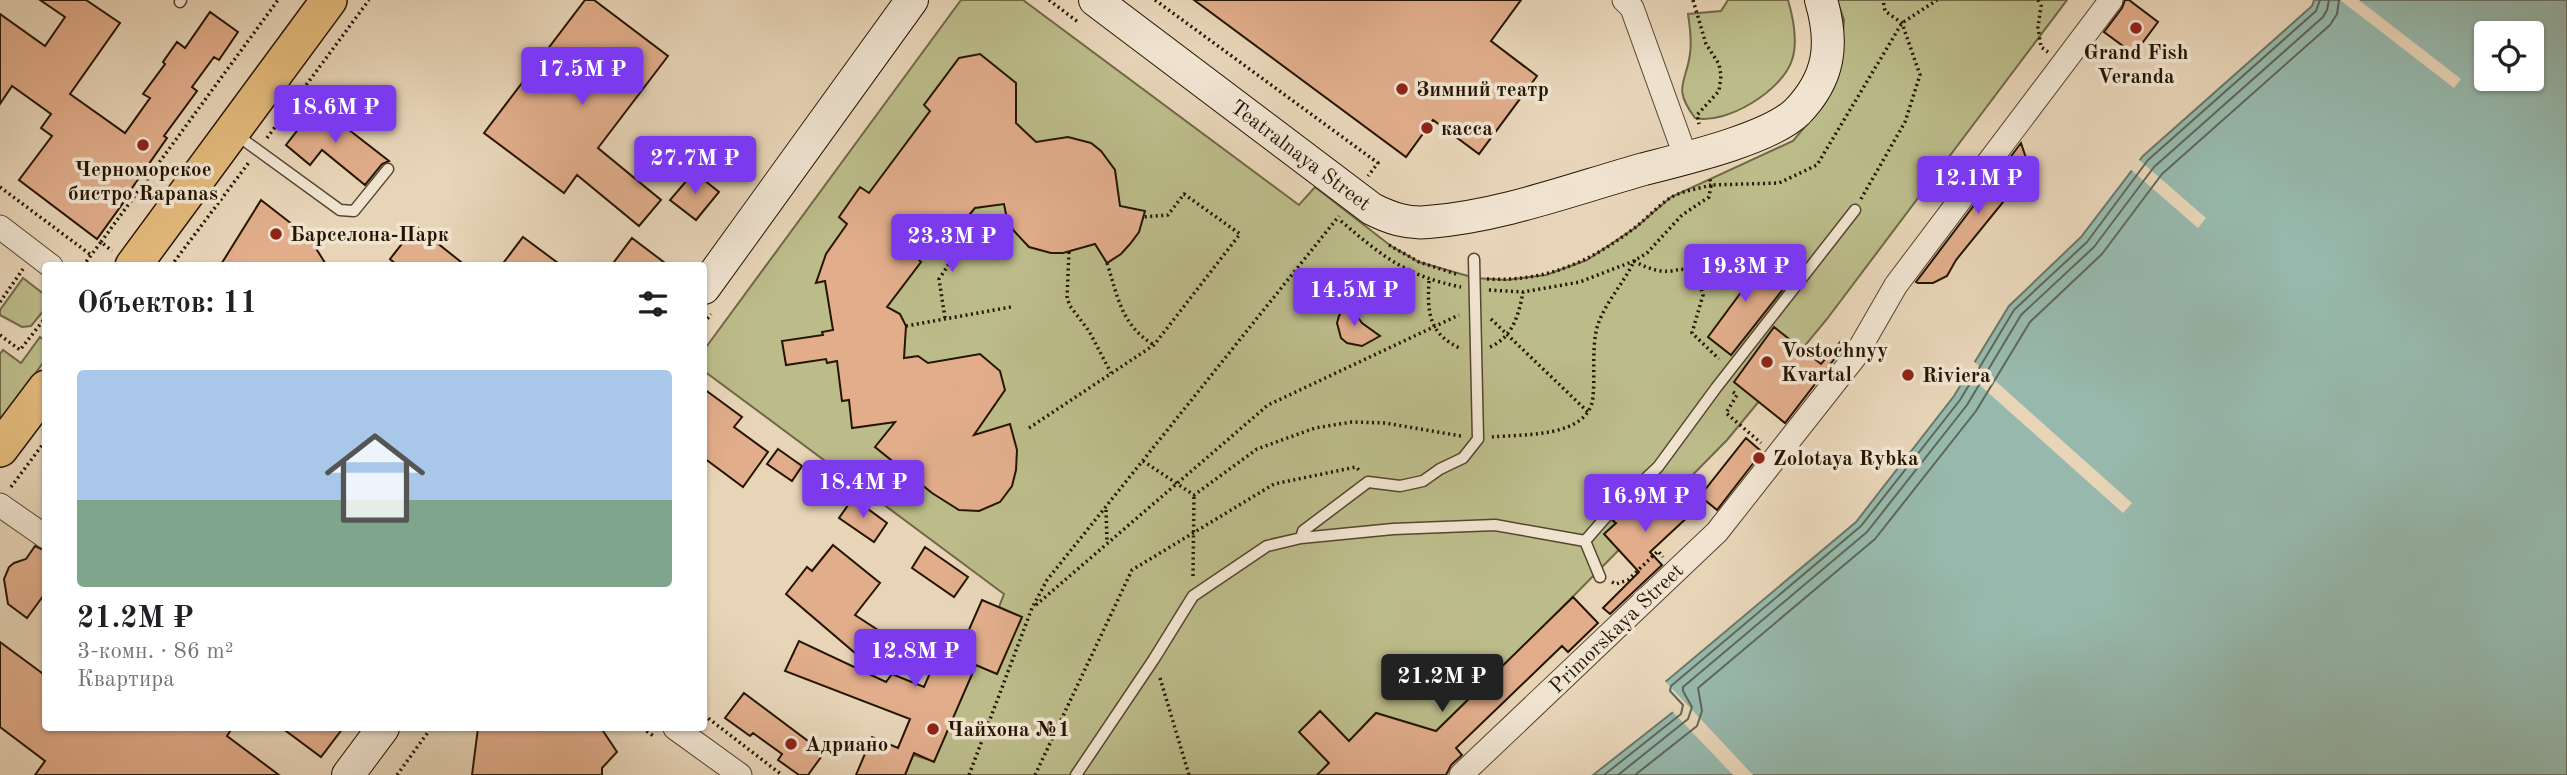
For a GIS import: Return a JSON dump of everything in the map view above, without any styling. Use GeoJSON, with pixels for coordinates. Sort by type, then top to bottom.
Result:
{"type":"FeatureCollection","features":[{"type":"Feature","properties":{"kind":"main road"},"geometry":{"type":"LineString","coordinates":[[137,262],[245,141],[329,0]]}},
{"type":"Feature","properties":{"kind":"main road"},"geometry":{"type":"LineString","coordinates":[[707,284],[912,0]]}},
{"type":"Feature","properties":{"kind":"main road","name":"Teatralnaya Street"},"geometry":{"type":"LineString","coordinates":[[1103,2],[1372,209],[1389,218],[1425,222],[1491,213],[1695,156],[1780,124],[1796,113],[1813,93],[1825,72],[1829,41],[1828,21],[1821,0]]}},
{"type":"Feature","properties":{"kind":"main road"},"geometry":{"type":"LineString","coordinates":[[0,449],[42,393]]}},
{"type":"Feature","properties":{"kind":"main road"},"geometry":{"type":"LineString","coordinates":[[348,775],[381,731]]}},
{"type":"Feature","properties":{"kind":"street"},"geometry":{"type":"LineString","coordinates":[[1624,0],[1632,8],[1695,156]]}},
{"type":"Feature","properties":{"kind":"street","name":"Primorskaya Street"},"geometry":{"type":"LineString","coordinates":[[1461,775],[1717,532],[1854,358],[1896,285],[2111,0]]}},
{"type":"Feature","properties":{"kind":"street"},"geometry":{"type":"LineString","coordinates":[[0,227],[46,262]]}},
{"type":"Feature","properties":{"kind":"street"},"geometry":{"type":"LineString","coordinates":[[4,499],[42,528]]}},
{"type":"Feature","properties":{"kind":"street"},"geometry":{"type":"LineString","coordinates":[[679,731],[740,775]]}},
{"type":"Feature","properties":{"kind":"lane"},"geometry":{"type":"LineString","coordinates":[[245,141],[340,210],[354,211],[388,169]]}},
{"type":"Feature","properties":{"kind":"lane"},"geometry":{"type":"LineString","coordinates":[[1585,541],[1612,510],[1658,467],[1720,382],[1856,210]]}},
{"type":"Feature","properties":{"kind":"lane"},"geometry":{"type":"LineString","coordinates":[[1301,538],[1303,531],[1368,482],[1400,486],[1423,481],[1463,458],[1478,439],[1474,260]]}},
{"type":"Feature","properties":{"kind":"lane"},"geometry":{"type":"LineString","coordinates":[[1076,775],[1193,596],[1267,546],[1301,538],[1393,529],[1496,525],[1585,541]]}},
{"type":"Feature","properties":{"kind":"lane"},"geometry":{"type":"LineString","coordinates":[[1585,541],[1600,578]]}},
{"type":"Feature","properties":{"kind":"path"},"geometry":{"type":"LineString","coordinates":[[100,242],[278,0]]}},
{"type":"Feature","properties":{"kind":"path"},"geometry":{"type":"LineString","coordinates":[[173,262],[245,141],[369,0]]}},
{"type":"Feature","properties":{"kind":"path"},"geometry":{"type":"LineString","coordinates":[[969,775],[1032,608],[1047,580],[1378,163],[1155,0]]}},
{"type":"Feature","properties":{"kind":"path"},"geometry":{"type":"LineString","coordinates":[[1523,292],[1580,282],[1634,261],[1647,253],[1682,215],[1709,197],[1711,185],[1695,156],[1697,115],[1719,91],[1721,76],[1719,64],[1706,44],[1693,0]]}},
{"type":"Feature","properties":{"kind":"path"},"geometry":{"type":"LineString","coordinates":[[1856,210],[1905,122],[1920,75],[1902,23],[1885,11],[1883,0]]}},
{"type":"Feature","properties":{"kind":"path"},"geometry":{"type":"LineString","coordinates":[[1381,238],[1419,262],[1475,278],[1506,280],[1546,275],[1587,260],[1635,228],[1671,197],[1711,185],[1779,183],[1816,165],[1902,23],[1937,0]]}},
{"type":"Feature","properties":{"kind":"path"},"geometry":{"type":"LineString","coordinates":[[2038,0],[2041,6],[2038,27],[2041,47],[2064,63]]}},
{"type":"Feature","properties":{"kind":"path"},"geometry":{"type":"LineString","coordinates":[[0,187],[91,255]]}},
{"type":"Feature","properties":{"kind":"path"},"geometry":{"type":"LineString","coordinates":[[1029,428],[1154,345],[1240,234],[1184,194],[1168,215],[1143,217]]}},
{"type":"Feature","properties":{"kind":"path"},"geometry":{"type":"LineString","coordinates":[[945,318],[939,279],[965,242],[987,230],[1014,231]]}},
{"type":"Feature","properties":{"kind":"path"},"geometry":{"type":"LineString","coordinates":[[1069,252],[1067,298],[1089,331],[1111,373]]}},
{"type":"Feature","properties":{"kind":"path"},"geometry":{"type":"LineString","coordinates":[[1634,261],[1665,272],[1683,267],[1697,273],[1703,295],[1692,333],[1721,361],[1712,376],[1737,395],[1726,413],[1776,456]]}},
{"type":"Feature","properties":{"kind":"path"},"geometry":{"type":"LineString","coordinates":[[1194,495],[1257,449],[1315,428],[1352,422],[1385,423],[1478,439],[1563,429],[1577,424],[1589,413],[1593,399],[1596,331],[1634,261]]}},
{"type":"Feature","properties":{"kind":"path"},"geometry":{"type":"LineString","coordinates":[[1107,263],[1131,327],[1139,336],[1154,345]]}},
{"type":"Feature","properties":{"kind":"path"},"geometry":{"type":"LineString","coordinates":[[0,302],[23,269]]}},
{"type":"Feature","properties":{"kind":"path"},"geometry":{"type":"LineString","coordinates":[[1430,281],[1428,308],[1434,328]]}},
{"type":"Feature","properties":{"kind":"path"},"geometry":{"type":"LineString","coordinates":[[1032,608],[1268,405],[1434,328],[1475,306],[1589,413]]}},
{"type":"Feature","properties":{"kind":"path"},"geometry":{"type":"LineString","coordinates":[[906,326],[1011,307]]}},
{"type":"Feature","properties":{"kind":"path"},"geometry":{"type":"LineString","coordinates":[[0,335],[20,350],[42,322]]}},
{"type":"Feature","properties":{"kind":"path"},"geometry":{"type":"LineString","coordinates":[[4,499],[42,445]]}},
{"type":"Feature","properties":{"kind":"path"},"geometry":{"type":"LineString","coordinates":[[1143,461],[1194,495]]}},
{"type":"Feature","properties":{"kind":"path"},"geometry":{"type":"LineString","coordinates":[[1035,775],[1132,570],[1192,531],[1274,484],[1356,467],[1368,482]]}},
{"type":"Feature","properties":{"kind":"path"},"geometry":{"type":"LineString","coordinates":[[1193,596],[1194,495]]}},
{"type":"Feature","properties":{"kind":"path"},"geometry":{"type":"LineString","coordinates":[[1106,508],[1107,542]]}},
{"type":"Feature","properties":{"kind":"path"},"geometry":{"type":"LineString","coordinates":[[1154,659],[1189,775]]}},
{"type":"Feature","properties":{"kind":"path"},"geometry":{"type":"LineString","coordinates":[[707,717],[782,775]]}},
{"type":"Feature","properties":{"kind":"path"},"geometry":{"type":"LineString","coordinates":[[397,775],[428,731]]}},
{"type":"Feature","properties":{"kind":"green space"},"geometry":{"type":"Polygon","coordinates":[[[961,0],[1023,0],[1299,205],[1315,187],[1391,246],[1419,262],[1475,278],[1506,280],[1546,275],[1587,260],[1635,228],[1671,197],[1793,141],[1824,104],[1840,69],[1844,20],[1837,0],[2067,0],[1827,319],[1727,440],[1543,627],[1427,740],[1411,724],[1376,713],[1323,769],[1328,775],[905,775],[913,755],[933,761],[976,665],[997,674],[1021,617],[999,607],[1004,594],[707,373],[707,346],[961,0]]]}},
{"type":"Feature","properties":{"kind":"green space"},"geometry":{"type":"Polygon","coordinates":[[[1728,0],[1788,0],[1795,38],[1794,53],[1786,72],[1765,94],[1737,111],[1708,119],[1695,118],[1682,92],[1691,49],[1688,14],[1721,11],[1728,0]]]}},
{"type":"Feature","properties":{"kind":"green space"},"geometry":{"type":"Polygon","coordinates":[[[23,278],[42,293],[42,313],[31,326],[22,327],[0,315],[0,310],[23,278]]]}},
{"type":"Feature","properties":{"kind":"green space"},"geometry":{"type":"Polygon","coordinates":[[[40,337],[42,364],[0,422],[0,354],[3,350],[21,363],[40,337]]]}},
{"type":"Feature","properties":{"kind":"water"},"geometry":{"type":"Polygon","coordinates":[[[2314,0],[2567,0],[2567,775],[1593,775],[1677,709],[1658,688],[1856,522],[1954,396],[2009,306],[2081,237],[2143,156],[2312,6],[2314,0]]]}},
{"type":"Feature","properties":{"kind":"pier"},"geometry":{"type":"Polygon","coordinates":[[[2340,0],[2359,0],[2461,79],[2454,88],[2340,0]]]}},
{"type":"Feature","properties":{"kind":"pier"},"geometry":{"type":"Polygon","coordinates":[[[2137,158],[2206,218],[2198,228],[2129,168],[2137,158]]]}},
{"type":"Feature","properties":{"kind":"pier"},"geometry":{"type":"Polygon","coordinates":[[[1972,360],[2132,503],[2123,513],[1965,372],[1972,360]]]}},
{"type":"Feature","properties":{"kind":"pier"},"geometry":{"type":"Polygon","coordinates":[[[1663,679],[1753,775],[1733,775],[1670,709],[1672,708],[1655,689],[1663,679]]]}},
{"type":"Feature","properties":{"kind":"building"},"geometry":{"type":"Polygon","coordinates":[[[40,0],[86,0],[120,23],[70,94],[125,133],[150,98],[143,94],[177,42],[185,48],[210,12],[238,32],[219,60],[214,57],[192,87],[197,91],[164,136],[167,138],[97,239],[19,180],[52,136],[41,128],[51,114],[12,86],[0,104],[0,14],[45,46],[65,17],[40,0]]]}},
{"type":"Feature","properties":{"kind":"building"},"geometry":{"type":"Polygon","coordinates":[[[585,0],[594,0],[668,56],[598,148],[661,200],[639,226],[577,175],[564,193],[484,133],[585,0]]]}},
{"type":"Feature","properties":{"kind":"building","name":"Зимний театр"},"geometry":{"type":"Polygon","coordinates":[[[1194,0],[1521,0],[1491,41],[1537,76],[1479,154],[1433,120],[1406,157],[1194,0]]]}},
{"type":"Feature","properties":{"kind":"building"},"geometry":{"type":"Polygon","coordinates":[[[2125,0],[2129,0],[2158,22],[2134,54],[2104,32],[2125,0]]]}},
{"type":"Feature","properties":{"kind":"building"},"geometry":{"type":"Polygon","coordinates":[[[980,54],[1016,83],[1016,123],[1036,142],[1068,137],[1091,143],[1101,151],[1115,170],[1120,206],[1145,211],[1139,232],[1121,254],[1107,263],[1095,244],[1063,253],[1029,247],[1007,219],[1004,204],[975,208],[961,225],[950,218],[887,307],[900,314],[906,326],[904,358],[918,356],[928,363],[980,354],[1000,371],[1005,390],[974,435],[1010,424],[1017,450],[1016,470],[1012,486],[1000,502],[979,511],[959,510],[932,493],[875,447],[895,422],[852,428],[849,400],[842,401],[837,361],[827,363],[826,359],[786,365],[782,341],[823,335],[822,332],[833,330],[825,281],[816,283],[826,254],[847,224],[839,217],[860,187],[869,193],[930,111],[924,105],[959,58],[980,54]]]}},
{"type":"Feature","properties":{"kind":"building"},"geometry":{"type":"Polygon","coordinates":[[[317,105],[389,161],[382,164],[365,185],[322,150],[310,165],[286,145],[317,105]]]}},
{"type":"Feature","properties":{"kind":"building"},"geometry":{"type":"Polygon","coordinates":[[[2021,143],[2029,167],[2021,186],[2012,191],[1956,260],[1947,276],[1933,283],[1916,282],[2021,143]]]}},
{"type":"Feature","properties":{"kind":"building"},"geometry":{"type":"Polygon","coordinates":[[[694,172],[719,192],[696,220],[670,200],[694,172]]]}},
{"type":"Feature","properties":{"kind":"building","name":"Барселона-Парк"},"geometry":{"type":"Polygon","coordinates":[[[261,200],[307,234],[324,262],[222,262],[261,200]]]}},
{"type":"Feature","properties":{"kind":"building"},"geometry":{"type":"Polygon","coordinates":[[[416,226],[461,262],[393,262],[390,259],[416,226]]]}},
{"type":"Feature","properties":{"kind":"building"},"geometry":{"type":"Polygon","coordinates":[[[523,237],[557,262],[504,262],[523,237]]]}},
{"type":"Feature","properties":{"kind":"building"},"geometry":{"type":"Polygon","coordinates":[[[632,238],[664,262],[614,262],[632,238]]]}},
{"type":"Feature","properties":{"kind":"building"},"geometry":{"type":"Polygon","coordinates":[[[1741,254],[1784,288],[1731,355],[1708,337],[1742,291],[1724,277],[1741,254]]]}},
{"type":"Feature","properties":{"kind":"building"},"geometry":{"type":"Polygon","coordinates":[[[1347,302],[1362,323],[1380,336],[1362,346],[1347,343],[1341,338],[1337,323],[1347,302]]]}},
{"type":"Feature","properties":{"kind":"building"},"geometry":{"type":"Polygon","coordinates":[[[1774,327],[1821,364],[1841,341],[1845,345],[1785,423],[1734,382],[1774,327]]]}},
{"type":"Feature","properties":{"kind":"building"},"geometry":{"type":"Polygon","coordinates":[[[707,391],[742,417],[734,427],[768,452],[743,487],[707,460],[707,391]]]}},
{"type":"Feature","properties":{"kind":"building"},"geometry":{"type":"Polygon","coordinates":[[[1746,438],[1762,452],[1717,510],[1700,496],[1746,438]]]}},
{"type":"Feature","properties":{"kind":"building"},"geometry":{"type":"Polygon","coordinates":[[[778,449],[802,466],[792,481],[767,464],[778,449]]]}},
{"type":"Feature","properties":{"kind":"building"},"geometry":{"type":"Polygon","coordinates":[[[1662,481],[1692,513],[1650,552],[1662,565],[1610,614],[1603,608],[1639,572],[1604,534],[1616,523],[1613,521],[1618,515],[1648,487],[1651,491],[1662,481]]]}},
{"type":"Feature","properties":{"kind":"building"},"geometry":{"type":"Polygon","coordinates":[[[853,498],[887,523],[874,542],[839,518],[853,498]]]}},
{"type":"Feature","properties":{"kind":"building"},"geometry":{"type":"Polygon","coordinates":[[[833,545],[880,583],[855,615],[881,632],[862,659],[786,594],[807,567],[812,571],[833,545]]]}},
{"type":"Feature","properties":{"kind":"building"},"geometry":{"type":"Polygon","coordinates":[[[35,546],[42,549],[42,597],[27,618],[8,604],[4,579],[9,567],[26,559],[35,546]]]}},
{"type":"Feature","properties":{"kind":"building"},"geometry":{"type":"Polygon","coordinates":[[[925,547],[968,577],[954,597],[912,568],[925,547]]]}},
{"type":"Feature","properties":{"kind":"building"},"geometry":{"type":"Polygon","coordinates":[[[1573,597],[1598,623],[1568,652],[1562,646],[1456,748],[1462,755],[1451,765],[1446,775],[1317,775],[1329,763],[1299,732],[1320,711],[1349,741],[1376,713],[1436,731],[1573,597]]]}},
{"type":"Feature","properties":{"kind":"building"},"geometry":{"type":"Polygon","coordinates":[[[982,600],[1022,617],[997,674],[976,665],[934,762],[914,753],[905,775],[856,775],[872,737],[898,748],[910,719],[785,671],[799,641],[886,682],[892,674],[924,687],[940,650],[957,657],[982,600]]]}},
{"type":"Feature","properties":{"kind":"building"},"geometry":{"type":"Polygon","coordinates":[[[0,642],[42,673],[42,731],[230,731],[227,736],[279,775],[35,775],[45,761],[0,727],[0,642]]]}},
{"type":"Feature","properties":{"kind":"building","name":"Адриано"},"geometry":{"type":"Polygon","coordinates":[[[744,693],[824,753],[808,775],[799,775],[778,760],[782,754],[753,733],[750,736],[725,718],[744,693]]]}},
{"type":"Feature","properties":{"kind":"building"},"geometry":{"type":"Polygon","coordinates":[[[286,731],[341,731],[321,757],[286,731]]]}},
{"type":"Feature","properties":{"kind":"building"},"geometry":{"type":"Polygon","coordinates":[[[478,731],[603,731],[617,752],[602,768],[602,775],[472,775],[478,731]]]}},
{"type":"Feature","properties":{"kind":"place","name":"Grand Fish Veranda"},"geometry":{"type":"Point","coordinates":[2136,28]}},
{"type":"Feature","properties":{"kind":"place","name":"Зимний театр"},"geometry":{"type":"Point","coordinates":[1402,89]}},
{"type":"Feature","properties":{"kind":"place","name":"касса"},"geometry":{"type":"Point","coordinates":[1427,128]}},
{"type":"Feature","properties":{"kind":"place","name":"Черноморское бистро Rapanas"},"geometry":{"type":"Point","coordinates":[143,145]}},
{"type":"Feature","properties":{"kind":"place","name":"Барселона-Парк"},"geometry":{"type":"Point","coordinates":[276,234]}},
{"type":"Feature","properties":{"kind":"place","name":"Vostochnyy Kvartal"},"geometry":{"type":"Point","coordinates":[1767,362]}},
{"type":"Feature","properties":{"kind":"place","name":"Riviera"},"geometry":{"type":"Point","coordinates":[1908,375]}},
{"type":"Feature","properties":{"kind":"place","name":"Zolotaya Rybka"},"geometry":{"type":"Point","coordinates":[1759,458]}},
{"type":"Feature","properties":{"kind":"place","name":"Чайхона №1"},"geometry":{"type":"Point","coordinates":[933,729]}},
{"type":"Feature","properties":{"kind":"place","name":"Адриано"},"geometry":{"type":"Point","coordinates":[791,744]}}]}
